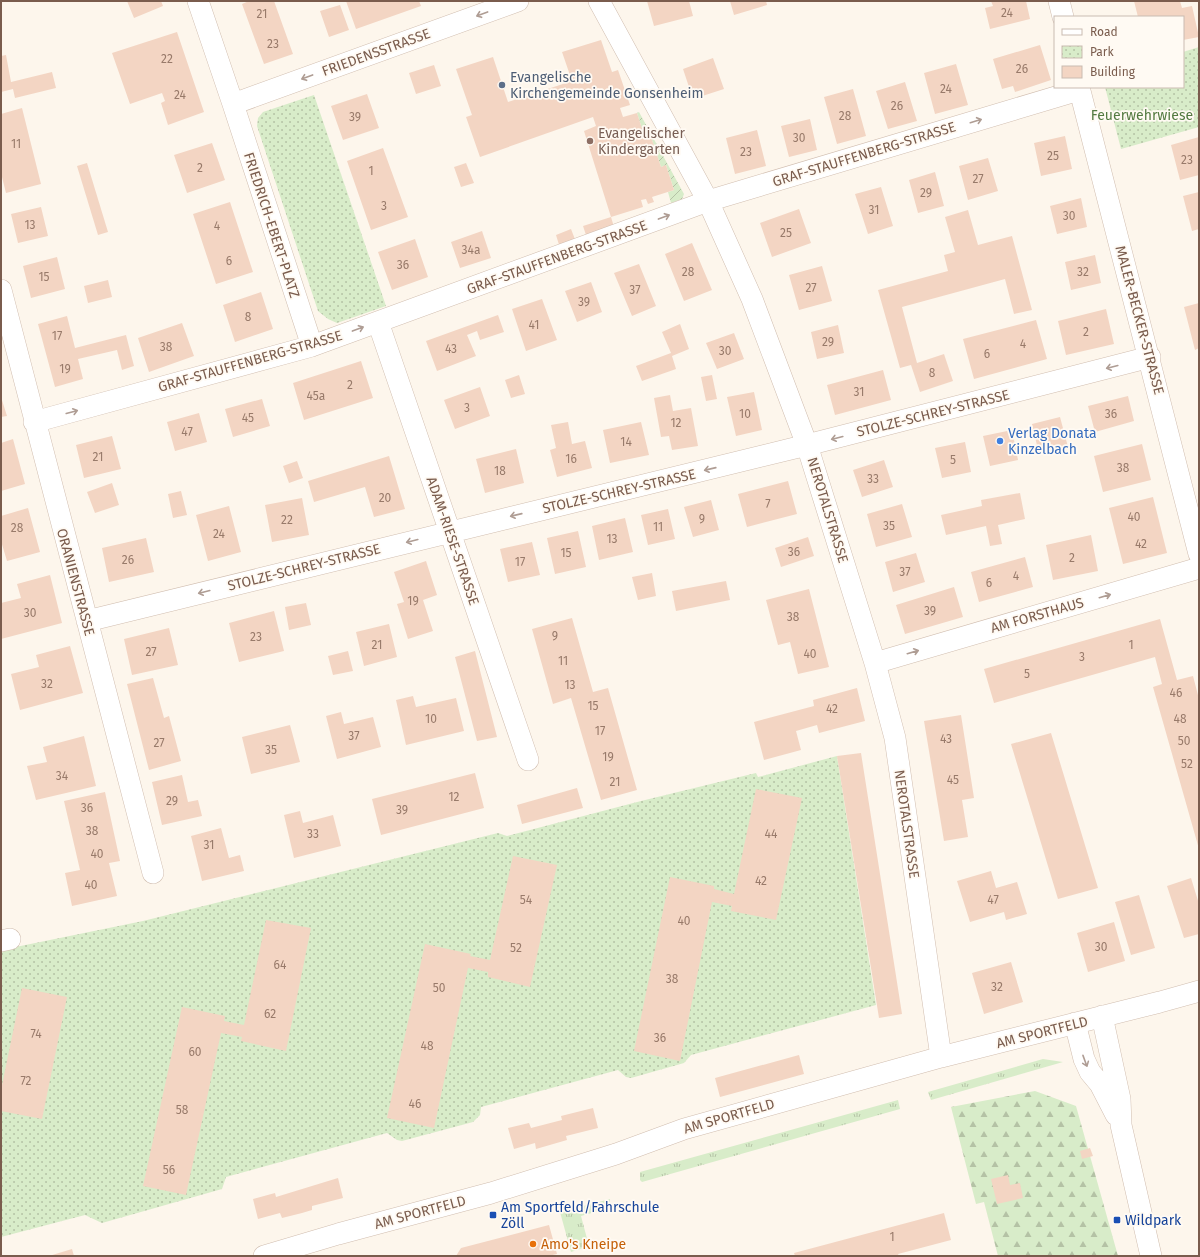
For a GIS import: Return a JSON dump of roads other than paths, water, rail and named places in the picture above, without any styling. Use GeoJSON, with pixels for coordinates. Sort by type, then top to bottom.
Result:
{"type":"FeatureCollection","features":[{"type":"Feature","properties":{"kind":"street","name":"FRIEDRICH-EBERT-PLATZ"},"geometry":{"type":"LineString","coordinates":[[198,1],[234,104],[312,346]]}},
{"type":"Feature","properties":{"kind":"street","name":"FRIEDENSSTRASSE"},"geometry":{"type":"LineString","coordinates":[[234,104],[518,1]]}},
{"type":"Feature","properties":{"kind":"street","name":"NEROTALSTRASSE"},"geometry":{"type":"LineString","coordinates":[[600,1],[708,201],[752,299],[807,445],[875,663],[894,738],[942,1057]]}},
{"type":"Feature","properties":{"kind":"street"},"geometry":{"type":"LineString","coordinates":[[1059,1],[1063,16]]}},
{"type":"Feature","properties":{"kind":"street","name":"GRAF-STAUFFENBERG-STRASSE"},"geometry":{"type":"LineString","coordinates":[[34,422],[312,346],[708,201],[1079,88]]}},
{"type":"Feature","properties":{"kind":"street","name":"MALER-BECKER-STRASSE"},"geometry":{"type":"LineString","coordinates":[[1079,88],[1150,357],[1199,554]]}},
{"type":"Feature","properties":{"kind":"street","name":"ORANIENSTRASSE"},"geometry":{"type":"LineString","coordinates":[[1,290],[34,422],[153,873]]}},
{"type":"Feature","properties":{"kind":"street","name":"ADAM-RIESE-STRASSE"},"geometry":{"type":"LineString","coordinates":[[378,322],[528,760]]}},
{"type":"Feature","properties":{"kind":"street","name":"STOLZE-SCHREY-STRASSE"},"geometry":{"type":"LineString","coordinates":[[87,621],[450,531],[807,445],[1150,357]]}},
{"type":"Feature","properties":{"kind":"street","name":"AM FORSTHAUS"},"geometry":{"type":"LineString","coordinates":[[875,663],[1199,568]]}},
{"type":"Feature","properties":{"kind":"street","name":"AM SPORTFELD"},"geometry":{"type":"LineString","coordinates":[[264,1256],[338,1234],[491,1193],[616,1154],[684,1129],[942,1057],[1199,990]]}},
{"type":"Feature","properties":{"kind":"street"},"geometry":{"type":"LineString","coordinates":[[1102,1016],[1120,1099],[1121,1125],[1151,1256]]}},
{"type":"Feature","properties":{"kind":"street"},"geometry":{"type":"LineString","coordinates":[[1075,1023],[1090,1072],[1100,1084],[1121,1125]]}},
{"type":"Feature","properties":{"kind":"place","name":"Evangelische Kirchengemeinde Gonsenheim"},"geometry":{"type":"Point","coordinates":[502,85]}},
{"type":"Feature","properties":{"kind":"place","name":"Evangelischer Kindergarten"},"geometry":{"type":"Point","coordinates":[590,141]}},
{"type":"Feature","properties":{"kind":"place","name":"Verlag Donata Kinzelbach"},"geometry":{"type":"Point","coordinates":[1000,441]}},
{"type":"Feature","properties":{"kind":"place","name":"Am Sportfeld/Fahrschule Zöll"},"geometry":{"type":"Point","coordinates":[493,1215]}},
{"type":"Feature","properties":{"kind":"place","name":"Wildpark"},"geometry":{"type":"Point","coordinates":[1117,1220]}},
{"type":"Feature","properties":{"kind":"place","name":"Amo's Kneipe"},"geometry":{"type":"Point","coordinates":[533,1244]}},
{"type":"Feature","properties":{"kind":"park label","name":"Feuerwehrwiese"},"geometry":{"type":"Point","coordinates":[1142,115]}}]}
